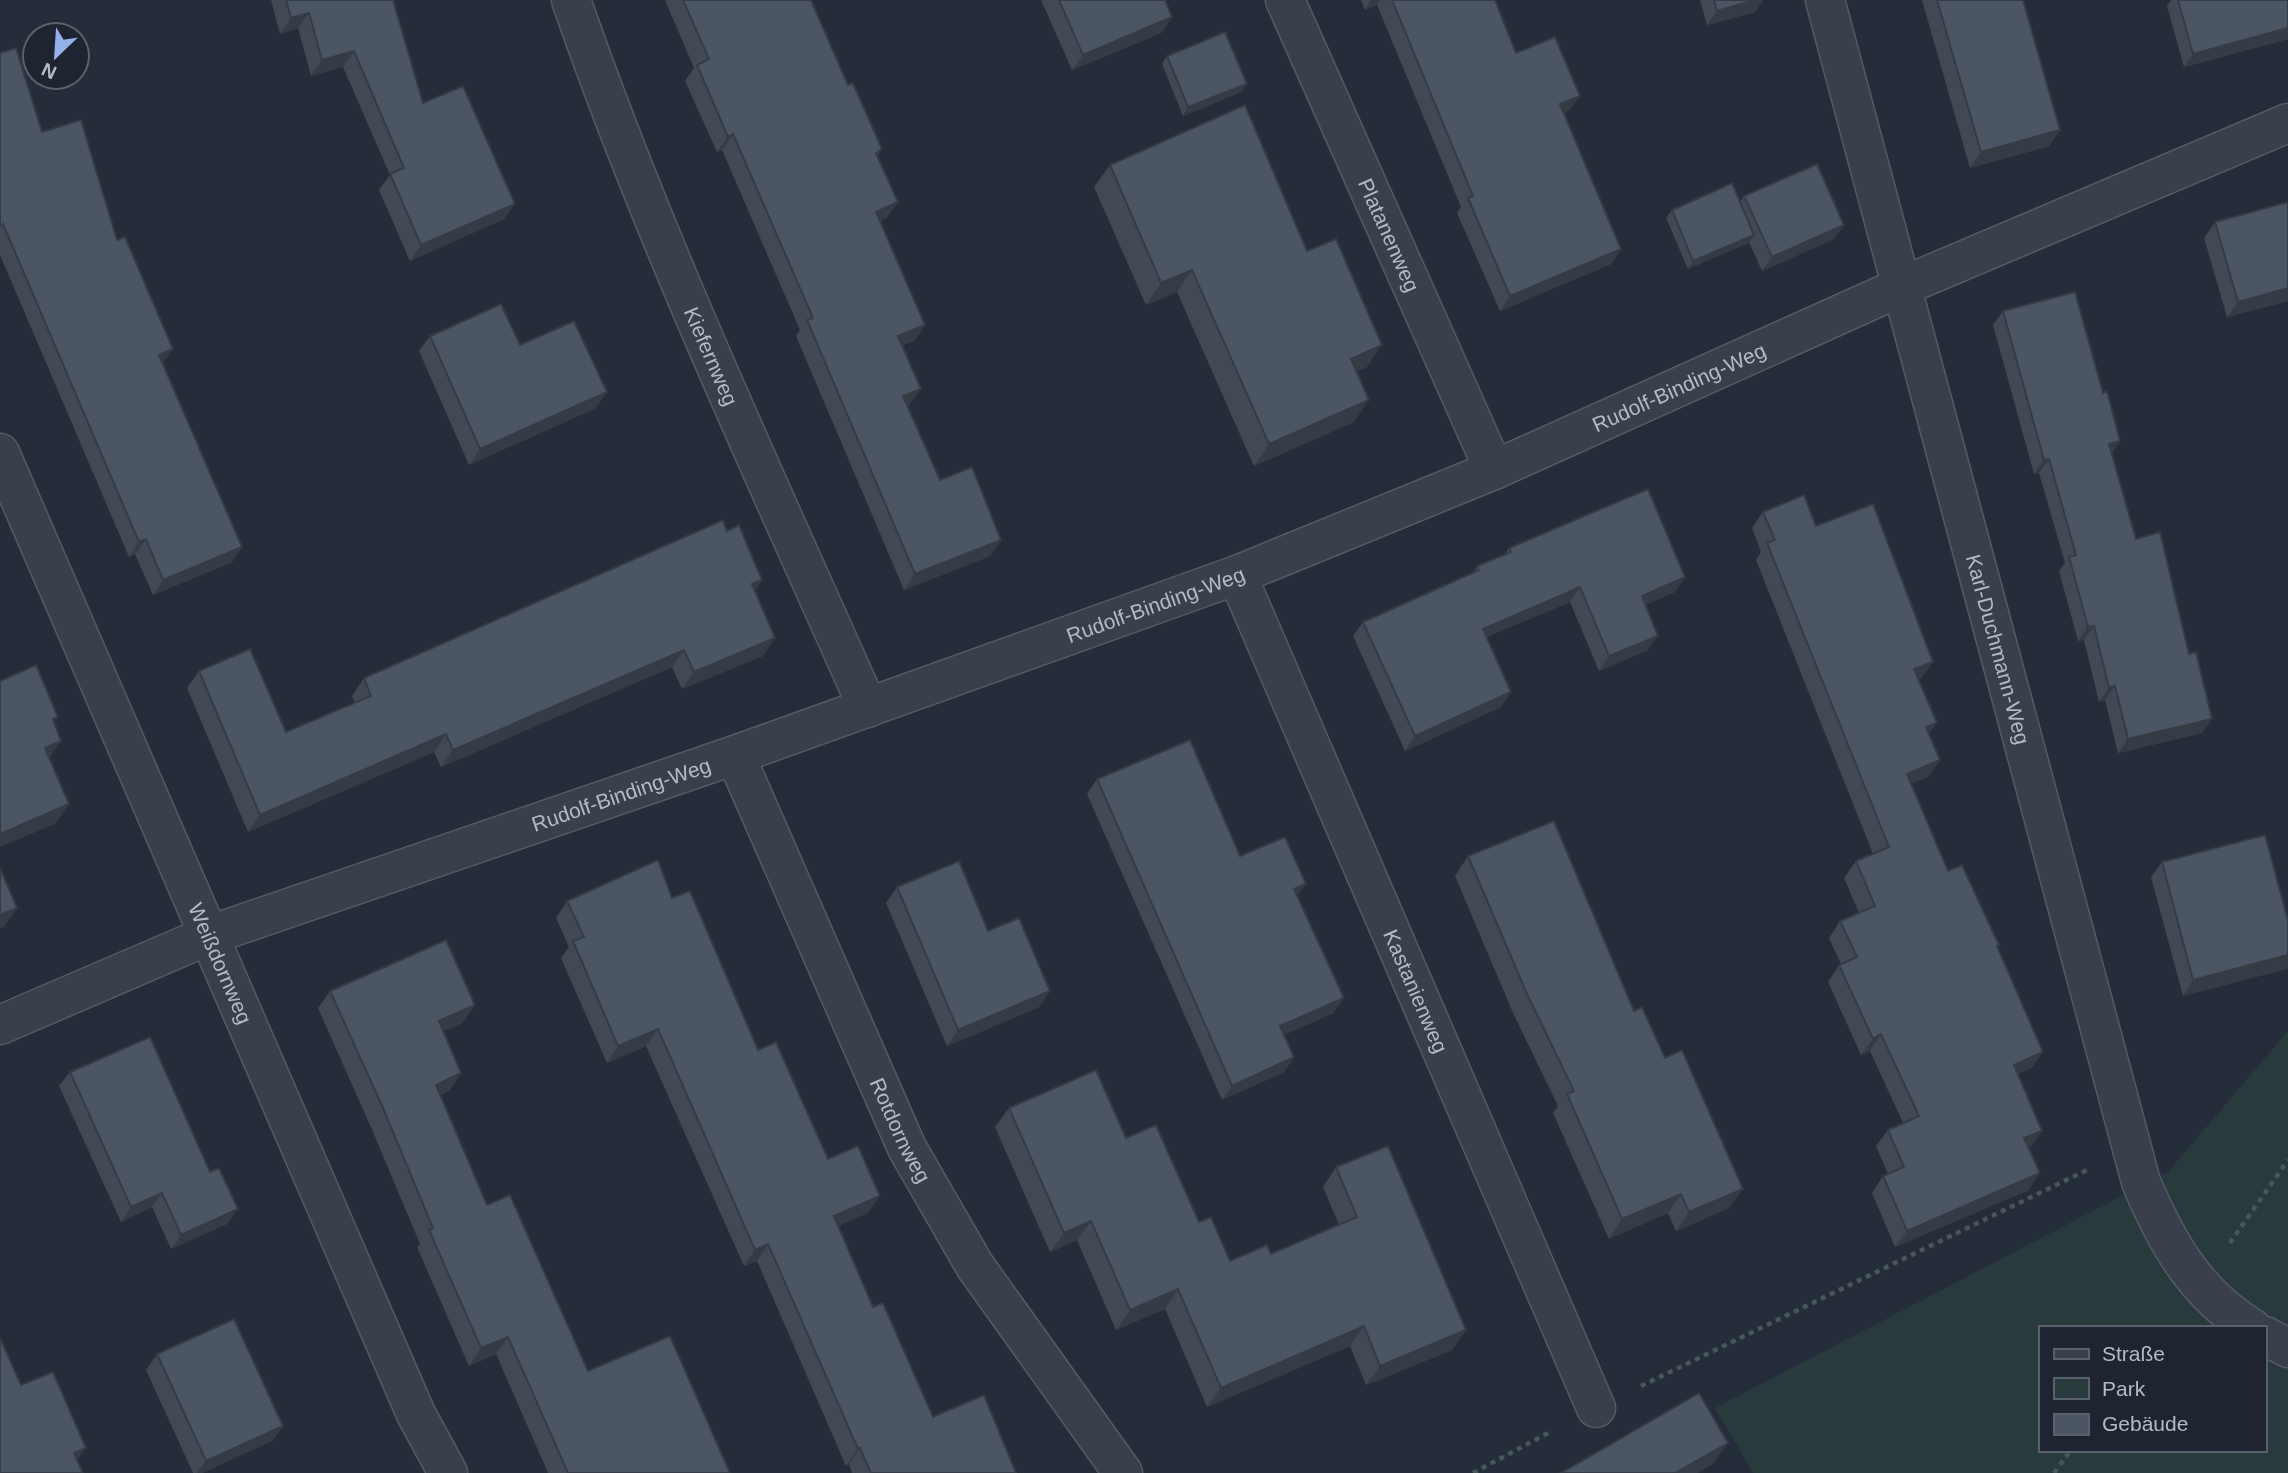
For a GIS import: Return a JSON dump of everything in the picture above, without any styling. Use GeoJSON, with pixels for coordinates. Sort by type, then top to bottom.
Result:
{"type":"FeatureCollection","features":[{"type":"Feature","properties":{"kind":"street","name":"Kiefernweg"},"geometry":{"type":"LineString","coordinates":[[571,0],[637,181],[674,270],[868,708]]}},
{"type":"Feature","properties":{"kind":"street","name":"Platanenweg"},"geometry":{"type":"LineString","coordinates":[[1285,0],[1494,470]]}},
{"type":"Feature","properties":{"kind":"street","name":"Karl-Duchmann-Weg"},"geometry":{"type":"LineString","coordinates":[[1825,0],[2141,1182],[2164,1236],[2200,1285],[2229,1314],[2249,1326]]}},
{"type":"Feature","properties":{"kind":"street","name":"Rudolf-Binding-Weg"},"geometry":{"type":"LineString","coordinates":[[0,1025],[207,936],[735,755],[1237,575],[1494,470],[1903,286],[2288,123]]}},
{"type":"Feature","properties":{"kind":"street","name":"Weißdornweg"},"geometry":{"type":"LineString","coordinates":[[0,453],[416,1414],[448,1473]]}},
{"type":"Feature","properties":{"kind":"street","name":"Kastanienweg"},"geometry":{"type":"LineString","coordinates":[[1237,575],[1596,1408]]}},
{"type":"Feature","properties":{"kind":"street","name":"Rotdornweg"},"geometry":{"type":"LineString","coordinates":[[735,755],[908,1148],[981,1276],[1123,1473]]}},
{"type":"Feature","properties":{"kind":"street"},"geometry":{"type":"LineString","coordinates":[[2267,1337],[2288,1348]]}},
{"type":"Feature","properties":{"kind":"path"},"geometry":{"type":"LineString","coordinates":[[1473,1473],[1596,1408],[2132,1149]]}},
{"type":"Feature","properties":{"kind":"path"},"geometry":{"type":"LineString","coordinates":[[2200,1285],[2288,1160]]}},
{"type":"Feature","properties":{"kind":"path"},"geometry":{"type":"LineString","coordinates":[[2054,1473],[2070,1452]]}},
{"type":"Feature","properties":{"kind":"green space"},"geometry":{"type":"Polygon","coordinates":[[[2288,1031],[2288,1473],[1753,1473],[1715,1408],[2168,1172],[2288,1031]]]}},
{"type":"Feature","properties":{"kind":"building"},"geometry":{"type":"Polygon","coordinates":[[[286,0],[393,0],[423,103],[463,86],[515,204],[421,245],[390,174],[404,168],[354,51],[322,60],[309,13],[291,18],[286,0]]]}},
{"type":"Feature","properties":{"kind":"building"},"geometry":{"type":"Polygon","coordinates":[[[683,0],[811,0],[848,85],[853,83],[882,149],[876,153],[898,202],[876,212],[925,325],[898,336],[921,389],[903,396],[940,480],[972,467],[1001,540],[915,574],[807,320],[813,318],[733,134],[728,137],[697,65],[709,59],[683,0]]]}},
{"type":"Feature","properties":{"kind":"building"},"geometry":{"type":"Polygon","coordinates":[[[1059,0],[1165,0],[1172,17],[1083,55],[1059,0]]]}},
{"type":"Feature","properties":{"kind":"building"},"geometry":{"type":"Polygon","coordinates":[[[1392,0],[1495,0],[1516,53],[1555,37],[1580,96],[1560,104],[1621,249],[1510,296],[1468,198],[1473,196],[1392,0]]]}},
{"type":"Feature","properties":{"kind":"building"},"geometry":{"type":"Polygon","coordinates":[[[1714,0],[1755,0],[1717,11],[1714,0]]]}},
{"type":"Feature","properties":{"kind":"building"},"geometry":{"type":"Polygon","coordinates":[[[1937,0],[2023,0],[2060,130],[1981,152],[1937,0]]]}},
{"type":"Feature","properties":{"kind":"building"},"geometry":{"type":"Polygon","coordinates":[[[2178,0],[2288,0],[2288,28],[2193,54],[2178,0]]]}},
{"type":"Feature","properties":{"kind":"building"},"geometry":{"type":"Polygon","coordinates":[[[1225,32],[1247,84],[1188,107],[1167,56],[1225,32]]]}},
{"type":"Feature","properties":{"kind":"building"},"geometry":{"type":"Polygon","coordinates":[[[16,48],[21,64],[21,91],[29,91],[42,132],[81,120],[117,240],[125,237],[173,349],[159,355],[242,547],[163,580],[146,539],[139,542],[3,224],[0,226],[0,53],[16,48]]]}},
{"type":"Feature","properties":{"kind":"building"},"geometry":{"type":"Polygon","coordinates":[[[1245,105],[1307,251],[1336,239],[1382,345],[1351,359],[1369,400],[1269,444],[1192,270],[1161,283],[1110,165],[1245,105]]]}},
{"type":"Feature","properties":{"kind":"building"},"geometry":{"type":"Polygon","coordinates":[[[1817,164],[1844,225],[1772,257],[1744,196],[1817,164]]]}},
{"type":"Feature","properties":{"kind":"building"},"geometry":{"type":"Polygon","coordinates":[[[1732,183],[1754,235],[1693,261],[1672,210],[1732,183]]]}},
{"type":"Feature","properties":{"kind":"building"},"geometry":{"type":"Polygon","coordinates":[[[2288,202],[2288,288],[2238,302],[2215,222],[2288,202]]]}},
{"type":"Feature","properties":{"kind":"building"},"geometry":{"type":"Polygon","coordinates":[[[2075,292],[2103,393],[2107,391],[2120,441],[2109,444],[2136,539],[2160,532],[2189,654],[2196,652],[2212,719],[2128,739],[2115,686],[2109,688],[2094,626],[2088,627],[2069,557],[2076,555],[2049,459],[2044,460],[2003,311],[2075,292]]]}},
{"type":"Feature","properties":{"kind":"building"},"geometry":{"type":"Polygon","coordinates":[[[501,304],[520,345],[574,321],[607,392],[480,449],[430,336],[501,304]]]}},
{"type":"Feature","properties":{"kind":"building"},"geometry":{"type":"Polygon","coordinates":[[[1648,489],[1685,577],[1642,596],[1658,636],[1609,656],[1580,587],[1483,629],[1511,692],[1415,736],[1363,622],[1479,570],[1477,566],[1511,552],[1509,548],[1648,489]]]}},
{"type":"Feature","properties":{"kind":"building"},"geometry":{"type":"Polygon","coordinates":[[[1804,495],[1816,526],[1873,504],[1933,662],[1914,669],[1937,723],[1926,727],[1940,760],[1907,774],[1948,871],[1962,865],[1999,945],[1997,946],[2043,1052],[2014,1065],[2042,1131],[2024,1138],[2040,1173],[1907,1231],[1883,1176],[1904,1167],[1888,1130],[1919,1116],[1881,1034],[1873,1039],[1839,965],[1857,957],[1840,921],[1875,906],[1856,861],[1889,847],[1767,543],[1775,540],[1763,512],[1804,495]]]}},
{"type":"Feature","properties":{"kind":"building"},"geometry":{"type":"Polygon","coordinates":[[[723,520],[727,531],[739,525],[762,580],[752,584],[775,638],[694,672],[684,650],[453,750],[446,734],[260,815],[199,671],[250,649],[286,732],[371,696],[364,678],[723,520]]]}},
{"type":"Feature","properties":{"kind":"building"},"geometry":{"type":"Polygon","coordinates":[[[36,665],[58,717],[53,719],[61,741],[45,748],[69,804],[0,834],[0,681],[36,665]]]}},
{"type":"Feature","properties":{"kind":"building"},"geometry":{"type":"Polygon","coordinates":[[[1190,740],[1240,856],[1285,837],[1306,884],[1294,889],[1344,998],[1280,1026],[1294,1057],[1232,1086],[1097,779],[1190,740]]]}},
{"type":"Feature","properties":{"kind":"building"},"geometry":{"type":"Polygon","coordinates":[[[1554,821],[1634,1011],[1642,1007],[1665,1058],[1682,1050],[1743,1189],[1689,1212],[1681,1194],[1622,1219],[1567,1094],[1574,1091],[1527,994],[1468,856],[1554,821]]]}},
{"type":"Feature","properties":{"kind":"building"},"geometry":{"type":"Polygon","coordinates":[[[2265,835],[2288,920],[2288,955],[2193,980],[2162,862],[2265,835]]]}},
{"type":"Feature","properties":{"kind":"building"},"geometry":{"type":"Polygon","coordinates":[[[658,860],[672,898],[690,891],[758,1050],[776,1042],[828,1159],[858,1146],[880,1196],[834,1216],[873,1307],[883,1303],[933,1417],[984,1395],[1016,1473],[871,1473],[768,1244],[755,1250],[658,1029],[618,1046],[573,941],[584,937],[567,901],[658,860]]]}},
{"type":"Feature","properties":{"kind":"building"},"geometry":{"type":"Polygon","coordinates":[[[959,861],[988,931],[1019,918],[1050,991],[958,1030],[897,887],[959,861]]]}},
{"type":"Feature","properties":{"kind":"building"},"geometry":{"type":"Polygon","coordinates":[[[0,868],[17,908],[0,915],[0,868]]]}},
{"type":"Feature","properties":{"kind":"building"},"geometry":{"type":"Polygon","coordinates":[[[446,940],[475,1005],[439,1021],[461,1073],[436,1085],[487,1205],[510,1195],[588,1371],[670,1336],[730,1473],[568,1473],[508,1337],[481,1348],[429,1230],[433,1228],[383,1108],[330,991],[446,940]]]}},
{"type":"Feature","properties":{"kind":"building"},"geometry":{"type":"Polygon","coordinates":[[[150,1037],[210,1172],[219,1168],[238,1209],[181,1235],[162,1193],[131,1207],[70,1072],[150,1037]]]}},
{"type":"Feature","properties":{"kind":"building"},"geometry":{"type":"Polygon","coordinates":[[[1096,1070],[1126,1138],[1156,1125],[1199,1222],[1211,1217],[1230,1261],[1267,1245],[1271,1254],[1357,1217],[1336,1167],[1388,1146],[1466,1330],[1380,1366],[1364,1326],[1221,1388],[1178,1289],[1130,1310],[1091,1221],[1064,1233],[1009,1108],[1096,1070]]]}},
{"type":"Feature","properties":{"kind":"building"},"geometry":{"type":"Polygon","coordinates":[[[234,1319],[283,1426],[206,1461],[157,1354],[234,1319]]]}},
{"type":"Feature","properties":{"kind":"building"},"geometry":{"type":"Polygon","coordinates":[[[0,1338],[21,1385],[53,1372],[86,1448],[74,1453],[83,1473],[0,1473],[0,1338]]]}},
{"type":"Feature","properties":{"kind":"building"},"geometry":{"type":"Polygon","coordinates":[[[1699,1393],[1728,1443],[1675,1473],[1561,1473],[1699,1393]]]}}]}
